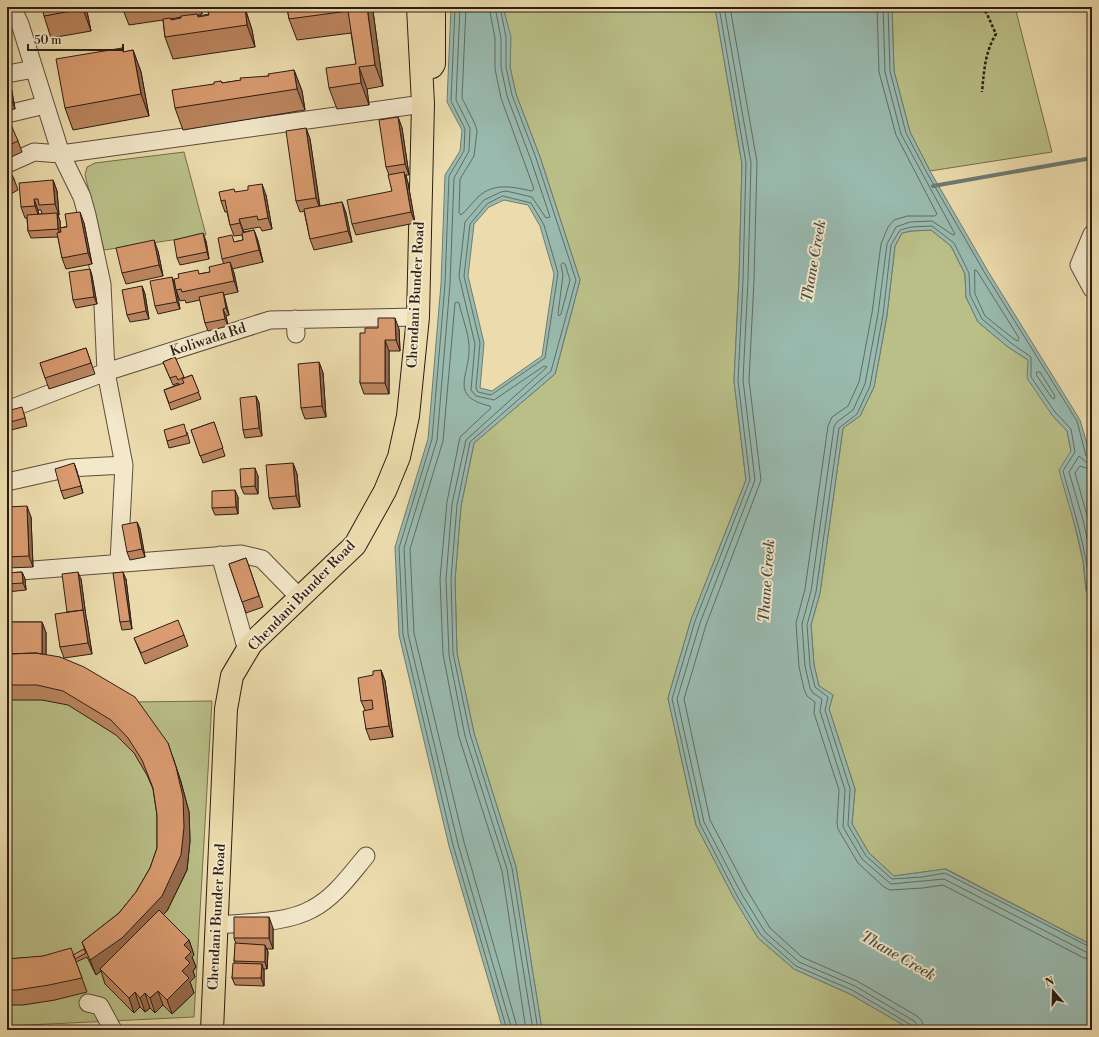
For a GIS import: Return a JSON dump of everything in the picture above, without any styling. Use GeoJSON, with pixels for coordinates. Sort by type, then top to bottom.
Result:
{"type":"FeatureCollection","features":[{"type":"Feature","properties":{"kind":"main road"},"geometry":{"type":"LineString","coordinates":[[404,7],[405,58],[422,82],[434,64],[434,7]]}},
{"type":"Feature","properties":{"kind":"main road","name":"Chendani Bunder Road"},"geometry":{"type":"LineString","coordinates":[[212,1030],[226,709],[232,676],[251,644],[355,545],[385,491],[399,457],[408,416],[418,317],[423,104],[418,7]]}},
{"type":"Feature","properties":{"kind":"street"},"geometry":{"type":"LineString","coordinates":[[12,7],[20,24],[61,154],[83,203],[102,284],[106,372],[124,465],[119,562]]}},
{"type":"Feature","properties":{"kind":"street"},"geometry":{"type":"LineString","coordinates":[[7,74],[34,68]]}},
{"type":"Feature","properties":{"kind":"street"},"geometry":{"type":"LineString","coordinates":[[7,164],[34,152],[61,154],[423,104]]}},
{"type":"Feature","properties":{"kind":"street"},"geometry":{"type":"LineString","coordinates":[[7,114],[45,105]]}},
{"type":"Feature","properties":{"kind":"street"},"geometry":{"type":"LineString","coordinates":[[1092,234],[1079,265],[1092,289]]}},
{"type":"Feature","properties":{"kind":"street","name":"Koliwada Rd"},"geometry":{"type":"LineString","coordinates":[[7,410],[106,372],[270,320],[296,327],[418,317]]}},
{"type":"Feature","properties":{"kind":"street"},"geometry":{"type":"LineString","coordinates":[[7,482],[70,468],[124,465]]}},
{"type":"Feature","properties":{"kind":"street"},"geometry":{"type":"LineString","coordinates":[[7,572],[119,562],[241,554],[262,559],[300,598]]}},
{"type":"Feature","properties":{"kind":"street"},"geometry":{"type":"LineString","coordinates":[[220,555],[247,651]]}},
{"type":"Feature","properties":{"kind":"street"},"geometry":{"type":"LineString","coordinates":[[216,925],[300,915],[313,909],[340,887],[366,856]]}},
{"type":"Feature","properties":{"kind":"street"},"geometry":{"type":"LineString","coordinates":[[88,1003],[100,1006],[113,1030]]}},
{"type":"Feature","properties":{"kind":"path"},"geometry":{"type":"LineString","coordinates":[[982,7],[987,14],[996,34],[990,44],[985,63],[982,92]]}},
{"type":"Feature","properties":{"kind":"green space"},"geometry":{"type":"Polygon","coordinates":[[[503,7],[715,7],[742,164],[739,279],[734,381],[746,480],[691,620],[668,698],[696,825],[734,898],[758,938],[794,969],[850,994],[912,1030],[542,1030],[516,867],[474,733],[457,653],[455,580],[461,506],[474,443],[555,374],[580,280],[540,157],[516,94],[510,67],[510,37],[503,7]]]}},
{"type":"Feature","properties":{"kind":"green space"},"geometry":{"type":"Polygon","coordinates":[[[892,7],[1015,7],[1052,152],[930,171],[910,132],[894,71],[892,7]]]}},
{"type":"Feature","properties":{"kind":"green space"},"geometry":{"type":"Polygon","coordinates":[[[184,152],[206,235],[104,250],[85,175],[87,167],[95,163],[184,152]]]}},
{"type":"Feature","properties":{"kind":"green space"},"geometry":{"type":"Polygon","coordinates":[[[931,230],[951,246],[965,274],[966,297],[978,322],[1008,347],[1028,360],[1052,415],[1067,431],[1071,451],[1074,522],[1083,561],[1086,591],[1092,601],[1092,945],[946,869],[894,876],[869,853],[852,824],[855,789],[829,709],[833,695],[819,686],[814,665],[811,625],[820,593],[843,428],[860,416],[874,387],[887,315],[895,246],[902,233],[931,230]]]}},
{"type":"Feature","properties":{"kind":"green space"},"geometry":{"type":"Polygon","coordinates":[[[7,670],[132,702],[212,701],[194,1017],[7,1026],[7,670]]]}},
{"type":"Feature","properties":{"kind":"water"},"geometry":{"type":"Polygon","coordinates":[[[451,7],[503,7],[511,37],[510,67],[516,94],[540,157],[580,280],[555,374],[474,443],[461,506],[455,580],[457,653],[474,733],[516,867],[542,1030],[503,1030],[449,846],[399,635],[395,547],[428,439],[441,284],[445,175],[460,151],[462,130],[447,102],[451,7]],[[504,200],[489,207],[474,224],[468,276],[484,343],[480,388],[492,391],[542,356],[554,274],[540,226],[528,205],[504,200]]]}},
{"type":"Feature","properties":{"kind":"water","name":"Thane Creek"},"geometry":{"type":"Polygon","coordinates":[[[715,7],[892,7],[894,71],[910,132],[930,171],[989,273],[1080,420],[1092,461],[1092,601],[1087,591],[1081,548],[1059,470],[1071,451],[1067,431],[1052,415],[1027,378],[1028,360],[1008,347],[978,322],[966,297],[965,274],[951,246],[931,230],[902,233],[895,246],[887,315],[874,387],[860,416],[843,428],[820,593],[811,625],[814,665],[819,686],[833,695],[829,709],[855,789],[852,824],[869,853],[894,876],[945,869],[1092,945],[1092,1030],[912,1030],[850,994],[794,969],[758,938],[734,898],[696,825],[668,698],[691,620],[746,480],[734,381],[739,279],[742,164],[715,7]]]}},
{"type":"Feature","properties":{"kind":"building"},"geometry":{"type":"Polygon","coordinates":[[[42,7],[82,7],[83,9],[44,16],[42,7]]]}},
{"type":"Feature","properties":{"kind":"building"},"geometry":{"type":"Polygon","coordinates":[[[287,7],[367,7],[375,65],[359,67],[361,83],[329,88],[326,68],[356,64],[348,11],[289,19],[287,7]]]}},
{"type":"Feature","properties":{"kind":"building"},"geometry":{"type":"Polygon","coordinates":[[[245,8],[247,25],[165,37],[163,19],[171,18],[171,20],[181,18],[181,16],[197,14],[198,17],[209,15],[208,12],[245,8]]]}},
{"type":"Feature","properties":{"kind":"building"},"geometry":{"type":"Polygon","coordinates":[[[122,48],[123,52],[133,50],[141,94],[65,108],[56,59],[122,48]]]}},
{"type":"Feature","properties":{"kind":"building"},"geometry":{"type":"Polygon","coordinates":[[[294,70],[297,89],[175,108],[172,90],[214,84],[214,82],[221,81],[222,83],[241,80],[240,78],[269,76],[268,74],[294,70]]]}},
{"type":"Feature","properties":{"kind":"building"},"geometry":{"type":"Polygon","coordinates":[[[7,74],[11,98],[7,99],[7,74]]]}},
{"type":"Feature","properties":{"kind":"building"},"geometry":{"type":"Polygon","coordinates":[[[398,117],[405,164],[386,167],[379,120],[398,117]]]}},
{"type":"Feature","properties":{"kind":"building"},"geometry":{"type":"Polygon","coordinates":[[[9,120],[18,141],[7,146],[7,121],[9,120]]]}},
{"type":"Feature","properties":{"kind":"building"},"geometry":{"type":"Polygon","coordinates":[[[306,128],[316,198],[296,201],[286,131],[306,128]]]}},
{"type":"Feature","properties":{"kind":"building"},"geometry":{"type":"Polygon","coordinates":[[[7,166],[14,179],[7,183],[7,166]]]}},
{"type":"Feature","properties":{"kind":"building"},"geometry":{"type":"Polygon","coordinates":[[[404,172],[411,212],[352,224],[347,200],[392,191],[388,175],[404,172]]]}},
{"type":"Feature","properties":{"kind":"building"},"geometry":{"type":"Polygon","coordinates":[[[53,180],[55,204],[39,205],[38,199],[34,199],[35,206],[21,207],[19,183],[53,180]]]}},
{"type":"Feature","properties":{"kind":"building"},"geometry":{"type":"Polygon","coordinates":[[[262,184],[268,218],[258,220],[257,216],[239,219],[240,223],[230,225],[225,200],[221,201],[219,192],[234,189],[235,192],[248,190],[248,186],[262,184]]]}},
{"type":"Feature","properties":{"kind":"building"},"geometry":{"type":"Polygon","coordinates":[[[342,202],[348,231],[310,239],[304,209],[342,202]]]}},
{"type":"Feature","properties":{"kind":"building"},"geometry":{"type":"Polygon","coordinates":[[[80,212],[88,253],[62,258],[57,233],[61,232],[60,228],[67,227],[65,214],[80,212]]]}},
{"type":"Feature","properties":{"kind":"building"},"geometry":{"type":"Polygon","coordinates":[[[57,213],[58,229],[28,231],[27,215],[57,213]]]}},
{"type":"Feature","properties":{"kind":"building"},"geometry":{"type":"Polygon","coordinates":[[[254,230],[259,250],[222,259],[218,238],[232,235],[234,242],[243,240],[242,233],[254,230]]]}},
{"type":"Feature","properties":{"kind":"building"},"geometry":{"type":"Polygon","coordinates":[[[203,233],[207,252],[177,258],[174,240],[203,233]]]}},
{"type":"Feature","properties":{"kind":"building"},"geometry":{"type":"Polygon","coordinates":[[[154,240],[159,265],[122,273],[116,248],[154,240]]]}},
{"type":"Feature","properties":{"kind":"building"},"geometry":{"type":"Polygon","coordinates":[[[230,262],[234,281],[182,292],[181,289],[176,290],[174,279],[179,278],[178,274],[198,270],[199,274],[210,272],[209,267],[230,262]]]}},
{"type":"Feature","properties":{"kind":"building"},"geometry":{"type":"Polygon","coordinates":[[[90,269],[94,297],[73,300],[69,272],[90,269]]]}},
{"type":"Feature","properties":{"kind":"building"},"geometry":{"type":"Polygon","coordinates":[[[172,277],[177,302],[155,306],[150,281],[172,277]]]}},
{"type":"Feature","properties":{"kind":"building"},"geometry":{"type":"Polygon","coordinates":[[[142,286],[146,311],[127,315],[122,290],[142,286]]]}},
{"type":"Feature","properties":{"kind":"building"},"geometry":{"type":"Polygon","coordinates":[[[223,292],[226,308],[223,309],[225,319],[205,323],[199,297],[223,292]]]}},
{"type":"Feature","properties":{"kind":"building"},"geometry":{"type":"Polygon","coordinates":[[[378,318],[395,318],[396,340],[385,340],[385,383],[360,383],[360,333],[365,333],[365,328],[378,328],[378,318]]]}},
{"type":"Feature","properties":{"kind":"building"},"geometry":{"type":"Polygon","coordinates":[[[86,348],[91,363],[45,378],[40,363],[86,348]]]}},
{"type":"Feature","properties":{"kind":"building"},"geometry":{"type":"Polygon","coordinates":[[[175,357],[184,377],[178,380],[176,376],[170,378],[163,362],[175,357]]]}},
{"type":"Feature","properties":{"kind":"building"},"geometry":{"type":"Polygon","coordinates":[[[319,362],[322,406],[301,408],[298,364],[319,362]]]}},
{"type":"Feature","properties":{"kind":"building"},"geometry":{"type":"Polygon","coordinates":[[[192,375],[199,392],[169,403],[164,390],[184,383],[182,379],[192,375]]]}},
{"type":"Feature","properties":{"kind":"building"},"geometry":{"type":"Polygon","coordinates":[[[256,396],[259,428],[243,430],[240,398],[256,396]]]}},
{"type":"Feature","properties":{"kind":"building"},"geometry":{"type":"Polygon","coordinates":[[[22,407],[25,418],[7,423],[7,411],[22,407]]]}},
{"type":"Feature","properties":{"kind":"building"},"geometry":{"type":"Polygon","coordinates":[[[214,422],[223,448],[200,456],[191,430],[214,422]]]}},
{"type":"Feature","properties":{"kind":"building"},"geometry":{"type":"Polygon","coordinates":[[[184,424],[187,435],[167,441],[164,430],[184,424]]]}},
{"type":"Feature","properties":{"kind":"building"},"geometry":{"type":"Polygon","coordinates":[[[74,463],[81,486],[61,491],[55,469],[74,463]]]}},
{"type":"Feature","properties":{"kind":"building"},"geometry":{"type":"Polygon","coordinates":[[[293,463],[296,496],[269,498],[266,465],[293,463]]]}},
{"type":"Feature","properties":{"kind":"building"},"geometry":{"type":"Polygon","coordinates":[[[255,468],[255,486],[241,487],[240,469],[255,468]]]}},
{"type":"Feature","properties":{"kind":"building"},"geometry":{"type":"Polygon","coordinates":[[[235,490],[236,507],[212,508],[212,491],[235,490]]]}},
{"type":"Feature","properties":{"kind":"building"},"geometry":{"type":"Polygon","coordinates":[[[27,506],[29,556],[7,557],[7,507],[27,506]]]}},
{"type":"Feature","properties":{"kind":"building"},"geometry":{"type":"Polygon","coordinates":[[[137,522],[142,549],[127,552],[122,525],[137,522]]]}},
{"type":"Feature","properties":{"kind":"building"},"geometry":{"type":"Polygon","coordinates":[[[246,558],[259,596],[242,602],[229,564],[246,558]]]}},
{"type":"Feature","properties":{"kind":"building"},"geometry":{"type":"Polygon","coordinates":[[[22,572],[23,583],[7,584],[7,573],[22,572]]]}},
{"type":"Feature","properties":{"kind":"building"},"geometry":{"type":"Polygon","coordinates":[[[78,572],[83,610],[67,612],[62,574],[78,572]]]}},
{"type":"Feature","properties":{"kind":"building"},"geometry":{"type":"Polygon","coordinates":[[[123,572],[130,621],[120,622],[113,573],[123,572]]]}},
{"type":"Feature","properties":{"kind":"building"},"geometry":{"type":"Polygon","coordinates":[[[83,610],[88,643],[60,647],[55,614],[83,610]]]}},
{"type":"Feature","properties":{"kind":"building"},"geometry":{"type":"Polygon","coordinates":[[[178,620],[184,635],[141,653],[134,638],[178,620]]]}},
{"type":"Feature","properties":{"kind":"building"},"geometry":{"type":"Polygon","coordinates":[[[7,622],[42,622],[42,654],[7,654],[7,622]]]}},
{"type":"Feature","properties":{"kind":"building"},"geometry":{"type":"Polygon","coordinates":[[[36,653],[60,657],[84,667],[135,697],[168,743],[176,767],[183,797],[184,827],[181,855],[162,896],[122,938],[90,960],[82,942],[119,913],[136,892],[150,868],[157,848],[157,815],[153,788],[142,760],[128,738],[111,720],[63,691],[37,685],[7,685],[7,654],[36,653]]]}},
{"type":"Feature","properties":{"kind":"building"},"geometry":{"type":"Polygon","coordinates":[[[381,670],[389,726],[366,729],[363,711],[373,709],[372,700],[361,701],[358,678],[373,675],[373,671],[381,670]]]}},
{"type":"Feature","properties":{"kind":"building"},"geometry":{"type":"Polygon","coordinates":[[[159,910],[189,940],[184,945],[191,952],[185,958],[190,963],[182,971],[189,978],[167,1000],[158,991],[150,998],[145,993],[140,998],[135,992],[129,998],[100,969],[159,910]]]}},
{"type":"Feature","properties":{"kind":"building"},"geometry":{"type":"Polygon","coordinates":[[[234,917],[269,917],[269,938],[234,938],[234,917]]]}},
{"type":"Feature","properties":{"kind":"building"},"geometry":{"type":"Polygon","coordinates":[[[235,943],[265,945],[265,962],[234,961],[235,943]]]}},
{"type":"Feature","properties":{"kind":"building"},"geometry":{"type":"Polygon","coordinates":[[[71,948],[82,978],[49,985],[7,990],[7,959],[43,956],[71,948]]]}},
{"type":"Feature","properties":{"kind":"building"},"geometry":{"type":"Polygon","coordinates":[[[84,949],[86,953],[75,959],[73,955],[84,949]]]}},
{"type":"Feature","properties":{"kind":"building"},"geometry":{"type":"Polygon","coordinates":[[[233,963],[262,964],[261,978],[232,978],[233,963]]]}},
{"type":"Feature","properties":{"kind":"waterway"},"geometry":{"type":"LineString","coordinates":[[933,186],[1092,158]]}}]}
